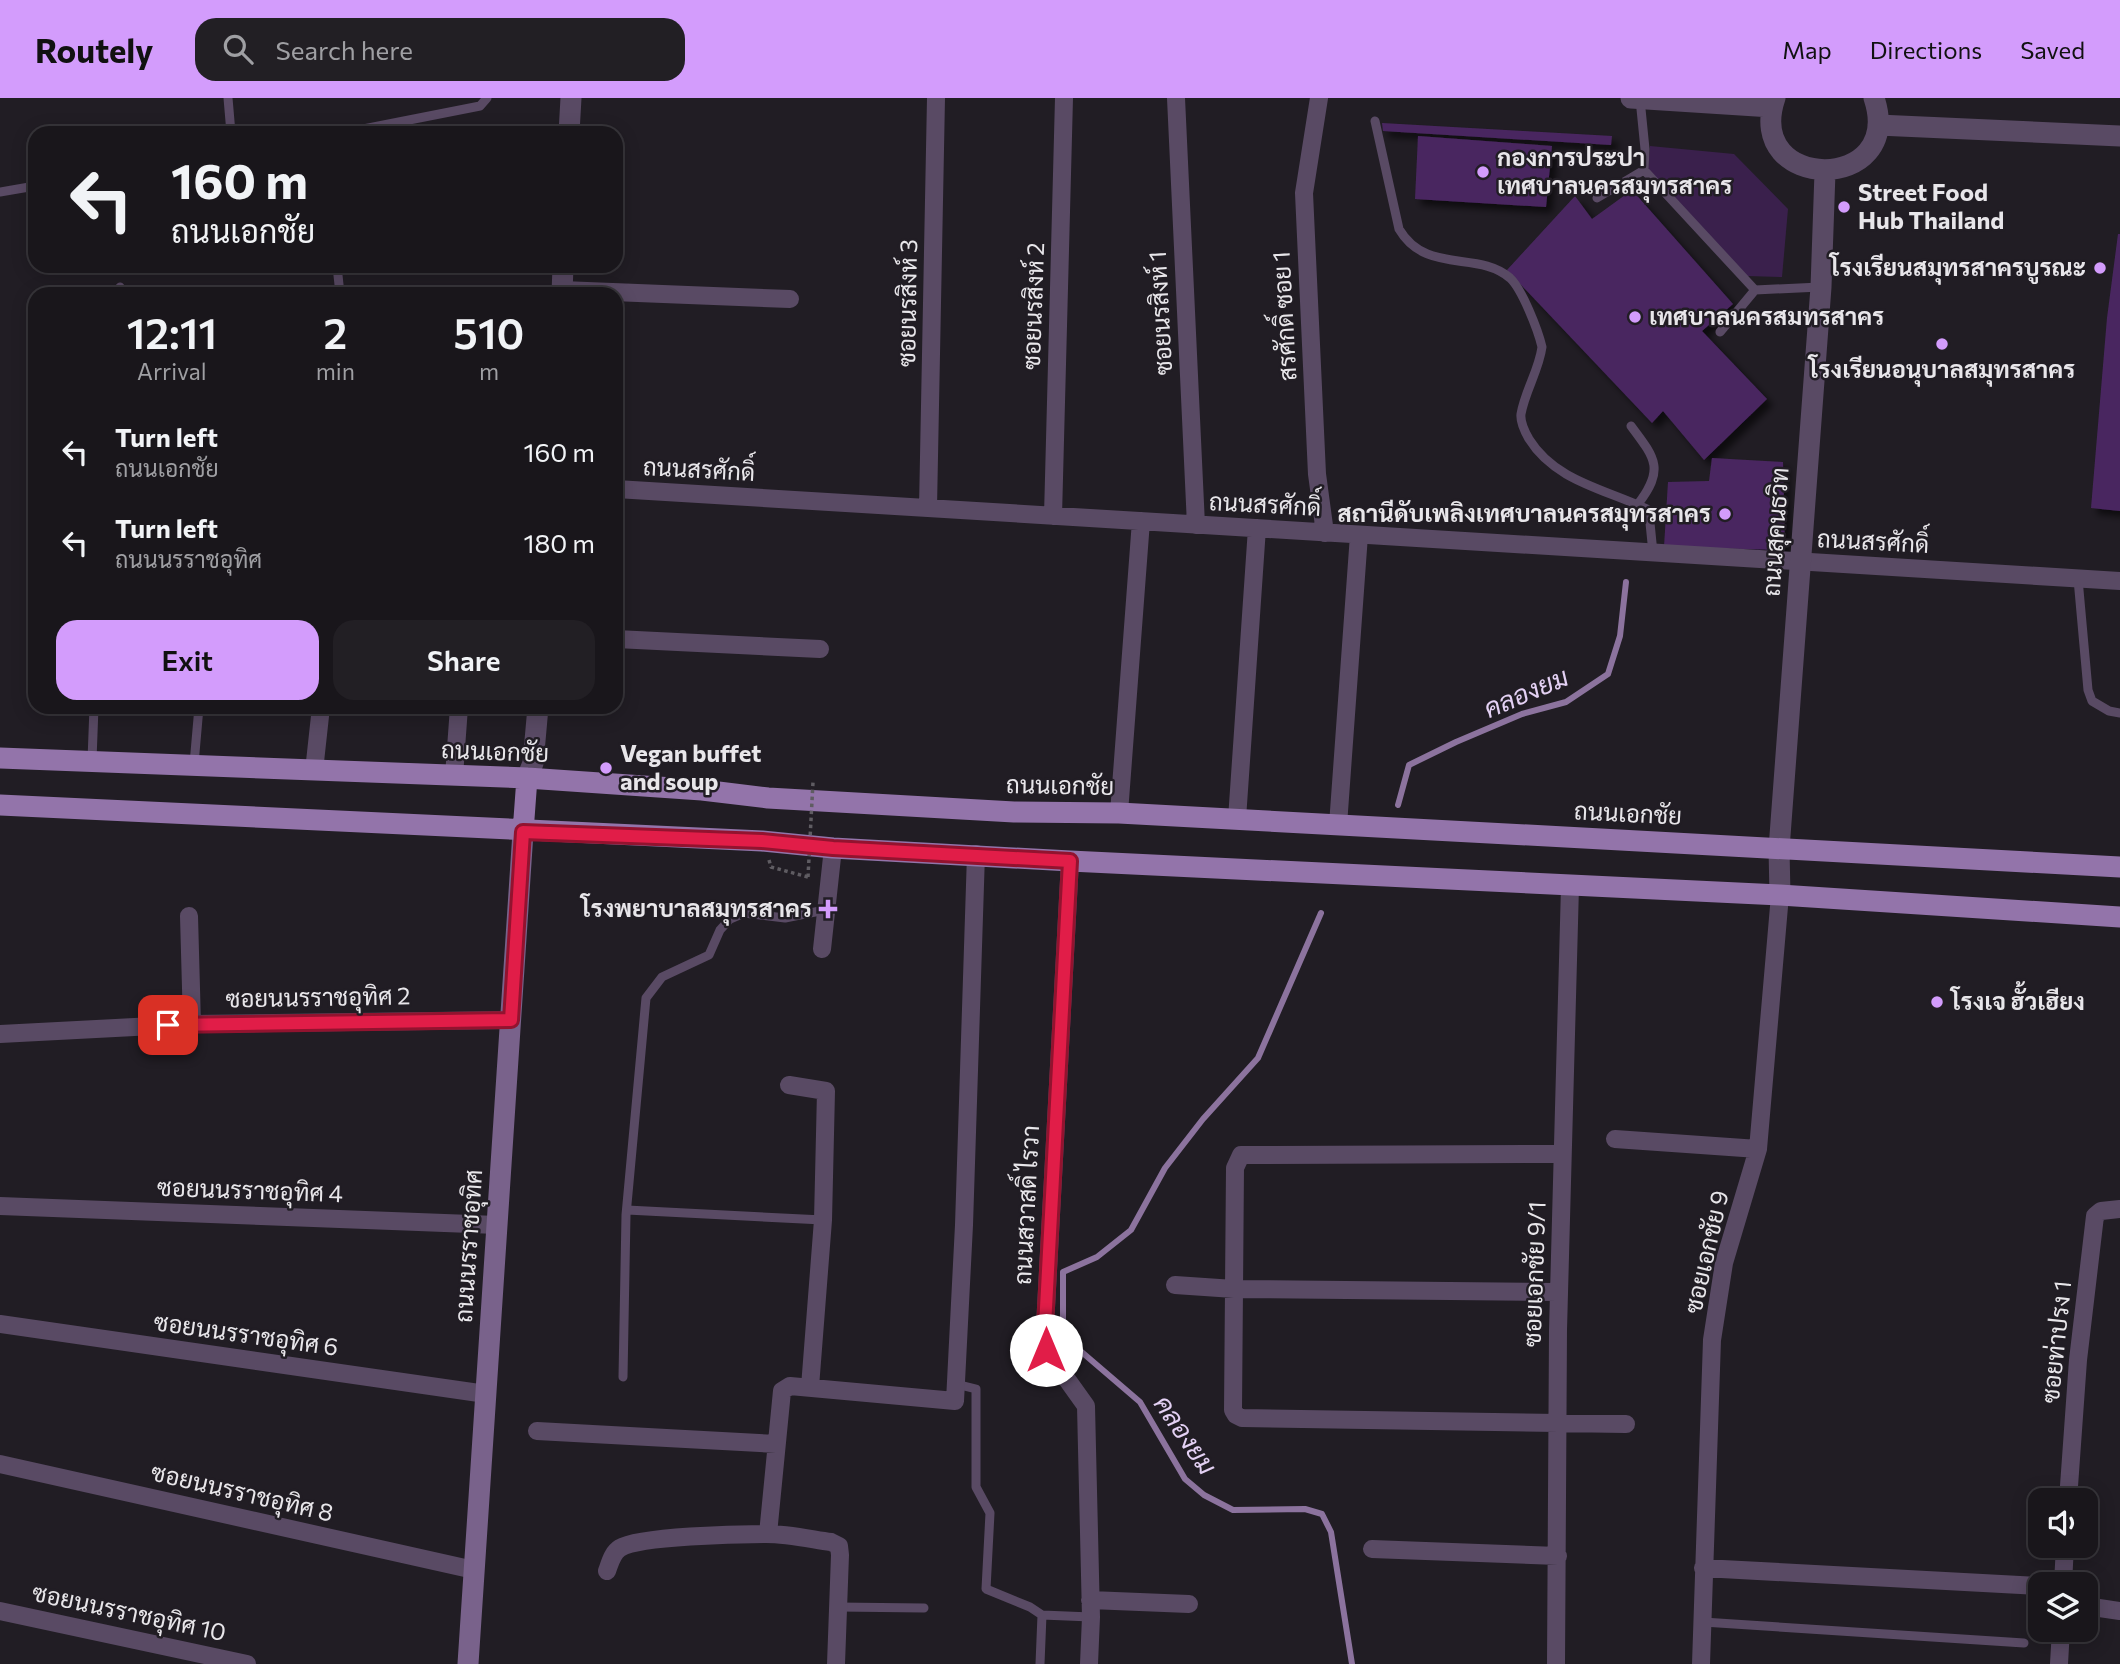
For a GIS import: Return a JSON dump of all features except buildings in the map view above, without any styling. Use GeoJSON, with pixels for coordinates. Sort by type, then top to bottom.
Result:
{"type":"FeatureCollection","features":[{"type":"Feature","properties":{"kind":"main road","name":"ถนนเอกชัย"},"geometry":{"type":"LineString","coordinates":[[0,758],[527,778],[702,790],[768,798],[1014,812],[1119,813],[2120,867]]}},
{"type":"Feature","properties":{"kind":"main road"},"geometry":{"type":"LineString","coordinates":[[523,832],[527,778]]}},
{"type":"Feature","properties":{"kind":"main road"},"geometry":{"type":"LineString","coordinates":[[0,805],[523,832],[762,841],[833,848],[1780,895],[2120,917]]}},
{"type":"Feature","properties":{"kind":"main road","name":"ถนนนรราชอุทิศ"},"geometry":{"type":"LineString","coordinates":[[468,1664],[523,832]]}},
{"type":"Feature","properties":{"kind":"street"},"geometry":{"type":"LineString","coordinates":[[569,126],[571,98]]}},
{"type":"Feature","properties":{"kind":"street","name":"ซอยนรสิงห์ 3"},"geometry":{"type":"LineString","coordinates":[[928,509],[936,98]]}},
{"type":"Feature","properties":{"kind":"street","name":"ซอยนรสิงห์ 2"},"geometry":{"type":"LineString","coordinates":[[1053,516],[1064,98]]}},
{"type":"Feature","properties":{"kind":"street","name":"ซอยนรสิงห์ 1"},"geometry":{"type":"LineString","coordinates":[[1176,98],[1196,525]]}},
{"type":"Feature","properties":{"kind":"street","name":"สรศักดิ์ ซอย 1"},"geometry":{"type":"LineString","coordinates":[[1319,98],[1304,193],[1317,461],[1325,533]]}},
{"type":"Feature","properties":{"kind":"street"},"geometry":{"type":"LineString","coordinates":[[1632,98],[1773,103],[1771,123],[1775,139],[1783,152],[1795,163],[1825,172],[1838,170],[1859,159],[1874,140],[1878,125],[1878,109],[1874,98]]}},
{"type":"Feature","properties":{"kind":"street"},"geometry":{"type":"LineString","coordinates":[[1878,125],[2120,136]]}},
{"type":"Feature","properties":{"kind":"street","name":"ถนนสุคนธวิท"},"geometry":{"type":"LineString","coordinates":[[1780,895],[1779,849],[1821,287],[1825,172]]}},
{"type":"Feature","properties":{"kind":"street"},"geometry":{"type":"LineString","coordinates":[[623,294],[790,299]]}},
{"type":"Feature","properties":{"kind":"street","name":"ถนนสรศักดิ์"},"geometry":{"type":"LineString","coordinates":[[623,489],[2120,581]]}},
{"type":"Feature","properties":{"kind":"street"},"geometry":{"type":"LineString","coordinates":[[1119,813],[1141,522]]}},
{"type":"Feature","properties":{"kind":"street"},"geometry":{"type":"LineString","coordinates":[[1237,819],[1257,528]]}},
{"type":"Feature","properties":{"kind":"street"},"geometry":{"type":"LineString","coordinates":[[1338,825],[1359,535]]}},
{"type":"Feature","properties":{"kind":"street"},"geometry":{"type":"LineString","coordinates":[[623,639],[820,649]]}},
{"type":"Feature","properties":{"kind":"street"},"geometry":{"type":"LineString","coordinates":[[314,771],[320,714]]}},
{"type":"Feature","properties":{"kind":"street"},"geometry":{"type":"LineString","coordinates":[[454,776],[458,714]]}},
{"type":"Feature","properties":{"kind":"street"},"geometry":{"type":"LineString","coordinates":[[527,778],[533,763],[537,714]]}},
{"type":"Feature","properties":{"kind":"street"},"geometry":{"type":"LineString","coordinates":[[822,949],[833,848]]}},
{"type":"Feature","properties":{"kind":"street"},"geometry":{"type":"LineString","coordinates":[[768,1534],[782,1391],[790,1386],[810,1387],[956,1401],[976,854]]}},
{"type":"Feature","properties":{"kind":"street","name":"ถนนสวาสดิ์ ไรวา"},"geometry":{"type":"LineString","coordinates":[[1070,861],[1044,1345],[1086,1406],[1091,1608],[1089,1664]]}},
{"type":"Feature","properties":{"kind":"street","name":"ซอยเอกชัย 9/1"},"geometry":{"type":"LineString","coordinates":[[1556,1664],[1556,1425],[1570,886]]}},
{"type":"Feature","properties":{"kind":"street","name":"ซอยเอกชัย 9"},"geometry":{"type":"LineString","coordinates":[[1700,1664],[1713,1340],[1724,1263],[1758,1149],[1780,895]]}},
{"type":"Feature","properties":{"kind":"street"},"geometry":{"type":"LineString","coordinates":[[189,916],[192,1024]]}},
{"type":"Feature","properties":{"kind":"street","name":"ซอยนนรราชอุทิศ 2"},"geometry":{"type":"LineString","coordinates":[[0,1034],[192,1024],[511,1020]]}},
{"type":"Feature","properties":{"kind":"street"},"geometry":{"type":"LineString","coordinates":[[789,1085],[826,1091],[823,1220],[810,1387]]}},
{"type":"Feature","properties":{"kind":"street"},"geometry":{"type":"LineString","coordinates":[[1615,1139],[1758,1149]]}},
{"type":"Feature","properties":{"kind":"street"},"geometry":{"type":"LineString","coordinates":[[1562,1154],[1241,1155],[1235,1168],[1233,1410],[1242,1418],[1626,1424]]}},
{"type":"Feature","properties":{"kind":"street","name":"ซอยนนรราชอุทิศ 4"},"geometry":{"type":"LineString","coordinates":[[0,1206],[497,1225]]}},
{"type":"Feature","properties":{"kind":"street","name":"ซอยท่าปรง 1"},"geometry":{"type":"LineString","coordinates":[[2069,1488],[2078,1360],[2095,1216],[2101,1211],[2120,1209]]}},
{"type":"Feature","properties":{"kind":"street"},"geometry":{"type":"LineString","coordinates":[[1175,1285],[1234,1289],[1559,1292]]}},
{"type":"Feature","properties":{"kind":"street","name":"ซอยนนรราชอุทิศ 6"},"geometry":{"type":"LineString","coordinates":[[0,1324],[486,1394]]}},
{"type":"Feature","properties":{"kind":"street"},"geometry":{"type":"LineString","coordinates":[[537,1431],[776,1444]]}},
{"type":"Feature","properties":{"kind":"street","name":"ซอยนนรราชอุทิศ 8"},"geometry":{"type":"LineString","coordinates":[[0,1464],[474,1570]]}},
{"type":"Feature","properties":{"kind":"street"},"geometry":{"type":"LineString","coordinates":[[607,1571],[612,1556],[620,1548],[633,1543],[674,1538],[768,1534],[831,1542],[839,1546],[836,1664]]}},
{"type":"Feature","properties":{"kind":"street"},"geometry":{"type":"LineString","coordinates":[[1372,1549],[1558,1556]]}},
{"type":"Feature","properties":{"kind":"street"},"geometry":{"type":"LineString","coordinates":[[1703,1568],[2028,1585]]}},
{"type":"Feature","properties":{"kind":"street"},"geometry":{"type":"LineString","coordinates":[[1091,1608],[1189,1604]]}},
{"type":"Feature","properties":{"kind":"street"},"geometry":{"type":"LineString","coordinates":[[2098,1608],[2120,1611]]}},
{"type":"Feature","properties":{"kind":"street","name":"ซอยนนรราชอุทิศ 10"},"geometry":{"type":"LineString","coordinates":[[0,1611],[247,1664]]}},
{"type":"Feature","properties":{"kind":"street"},"geometry":{"type":"LineString","coordinates":[[2059,1664],[2061,1642]]}},
{"type":"Feature","properties":{"kind":"lane"},"geometry":{"type":"LineString","coordinates":[[228,98],[230,126]]}},
{"type":"Feature","properties":{"kind":"lane"},"geometry":{"type":"LineString","coordinates":[[379,126],[480,106],[487,98]]}},
{"type":"Feature","properties":{"kind":"lane"},"geometry":{"type":"LineString","coordinates":[[1640,99],[1645,149],[1644,170],[1755,290]]}},
{"type":"Feature","properties":{"kind":"lane"},"geometry":{"type":"LineString","coordinates":[[1375,121],[1399,229],[1407,243],[1421,253],[1499,271],[1511,278],[1518,289],[1542,347],[1521,416],[1526,434],[1539,455],[1581,482],[1638,504],[1651,513],[1653,553]]}},
{"type":"Feature","properties":{"kind":"lane"},"geometry":{"type":"LineString","coordinates":[[1597,198],[1644,170]]}},
{"type":"Feature","properties":{"kind":"lane"},"geometry":{"type":"LineString","coordinates":[[0,192],[28,187]]}},
{"type":"Feature","properties":{"kind":"lane"},"geometry":{"type":"LineString","coordinates":[[1720,332],[1755,290],[1821,287]]}},
{"type":"Feature","properties":{"kind":"lane"},"geometry":{"type":"LineString","coordinates":[[1632,426],[1654,459],[1650,489],[1638,504]]}},
{"type":"Feature","properties":{"kind":"lane"},"geometry":{"type":"LineString","coordinates":[[2078,579],[2086,677],[2092,701],[2109,711],[2120,713]]}},
{"type":"Feature","properties":{"kind":"lane"},"geometry":{"type":"LineString","coordinates":[[92,762],[94,714]]}},
{"type":"Feature","properties":{"kind":"lane"},"geometry":{"type":"LineString","coordinates":[[193,766],[199,714]]}},
{"type":"Feature","properties":{"kind":"lane"},"geometry":{"type":"LineString","coordinates":[[623,1377],[627,1210],[646,998],[662,977],[709,955],[720,930],[730,919],[744,913],[785,918],[825,910]]}},
{"type":"Feature","properties":{"kind":"lane"},"geometry":{"type":"LineString","coordinates":[[627,1210],[823,1220]]}},
{"type":"Feature","properties":{"kind":"lane"},"geometry":{"type":"LineString","coordinates":[[956,1384],[976,1389],[976,1487],[990,1513],[986,1589],[1030,1607],[1042,1615],[1091,1608]]}},
{"type":"Feature","properties":{"kind":"lane"},"geometry":{"type":"LineString","coordinates":[[838,1607],[925,1608]]}},
{"type":"Feature","properties":{"kind":"lane"},"geometry":{"type":"LineString","coordinates":[[1040,1664],[1042,1615]]}},
{"type":"Feature","properties":{"kind":"lane"},"geometry":{"type":"LineString","coordinates":[[1703,1622],[2024,1643]]}},
{"type":"Feature","properties":{"kind":"path"},"geometry":{"type":"LineString","coordinates":[[808,877],[813,782]]}},
{"type":"Feature","properties":{"kind":"shaded area"},"geometry":{"type":"Polygon","coordinates":[[[1650,146],[1734,154],[1788,209],[1782,277],[1747,276],[1648,170],[1650,146]]]}},
{"type":"Feature","properties":{"kind":"waterway","name":"คลองยม"},"geometry":{"type":"LineString","coordinates":[[1398,805],[1409,765],[1522,714],[1566,702],[1608,674],[1620,636],[1626,582]]}},
{"type":"Feature","properties":{"kind":"waterway","name":"คลองยม"},"geometry":{"type":"LineString","coordinates":[[1321,913],[1258,1058],[1203,1119],[1165,1168],[1131,1230],[1097,1257],[1063,1272],[1063,1336],[1140,1402],[1185,1479],[1204,1495],[1233,1510],[1305,1509],[1322,1514],[1331,1532],[1352,1664]]}},
{"type":"Feature","properties":{"kind":"place","name":"กองการประปา เทศบาลนครสมุทรสาคร"},"geometry":{"type":"Point","coordinates":[1483,172]}},
{"type":"Feature","properties":{"kind":"place","name":"Street Food Hub Thailand"},"geometry":{"type":"Point","coordinates":[1844,207]}},
{"type":"Feature","properties":{"kind":"place","name":"โรงเรียนสมุทรสาครบูรณะ"},"geometry":{"type":"Point","coordinates":[2100,268]}},
{"type":"Feature","properties":{"kind":"place","name":"เทศบาลนครสมทรสาคร"},"geometry":{"type":"Point","coordinates":[1635,317]}},
{"type":"Feature","properties":{"kind":"place","name":"โรงเรียนอนุบาลสมุทรสาคร"},"geometry":{"type":"Point","coordinates":[1942,344]}},
{"type":"Feature","properties":{"kind":"place","name":"สถานีดับเพลิงเทศบาลนครสมุทรสาคร"},"geometry":{"type":"Point","coordinates":[1725,514]}},
{"type":"Feature","properties":{"kind":"place","name":"Vegan buffet and soup"},"geometry":{"type":"Point","coordinates":[606,768]}},
{"type":"Feature","properties":{"kind":"place","name":"โรงพยาบาลสมุทรสาคร"},"geometry":{"type":"Point","coordinates":[828,909]}},
{"type":"Feature","properties":{"kind":"place","name":"โรงเจ ฮั้วเฮียง"},"geometry":{"type":"Point","coordinates":[1937,1002]}},
{"type":"Feature","properties":{"kind":"route"},"geometry":{"type":"LineString","coordinates":[[168,1025],[511,1020],[523,832],[762,841],[833,848],[1070,861],[1044,1345],[1046,1350]]}}]}
